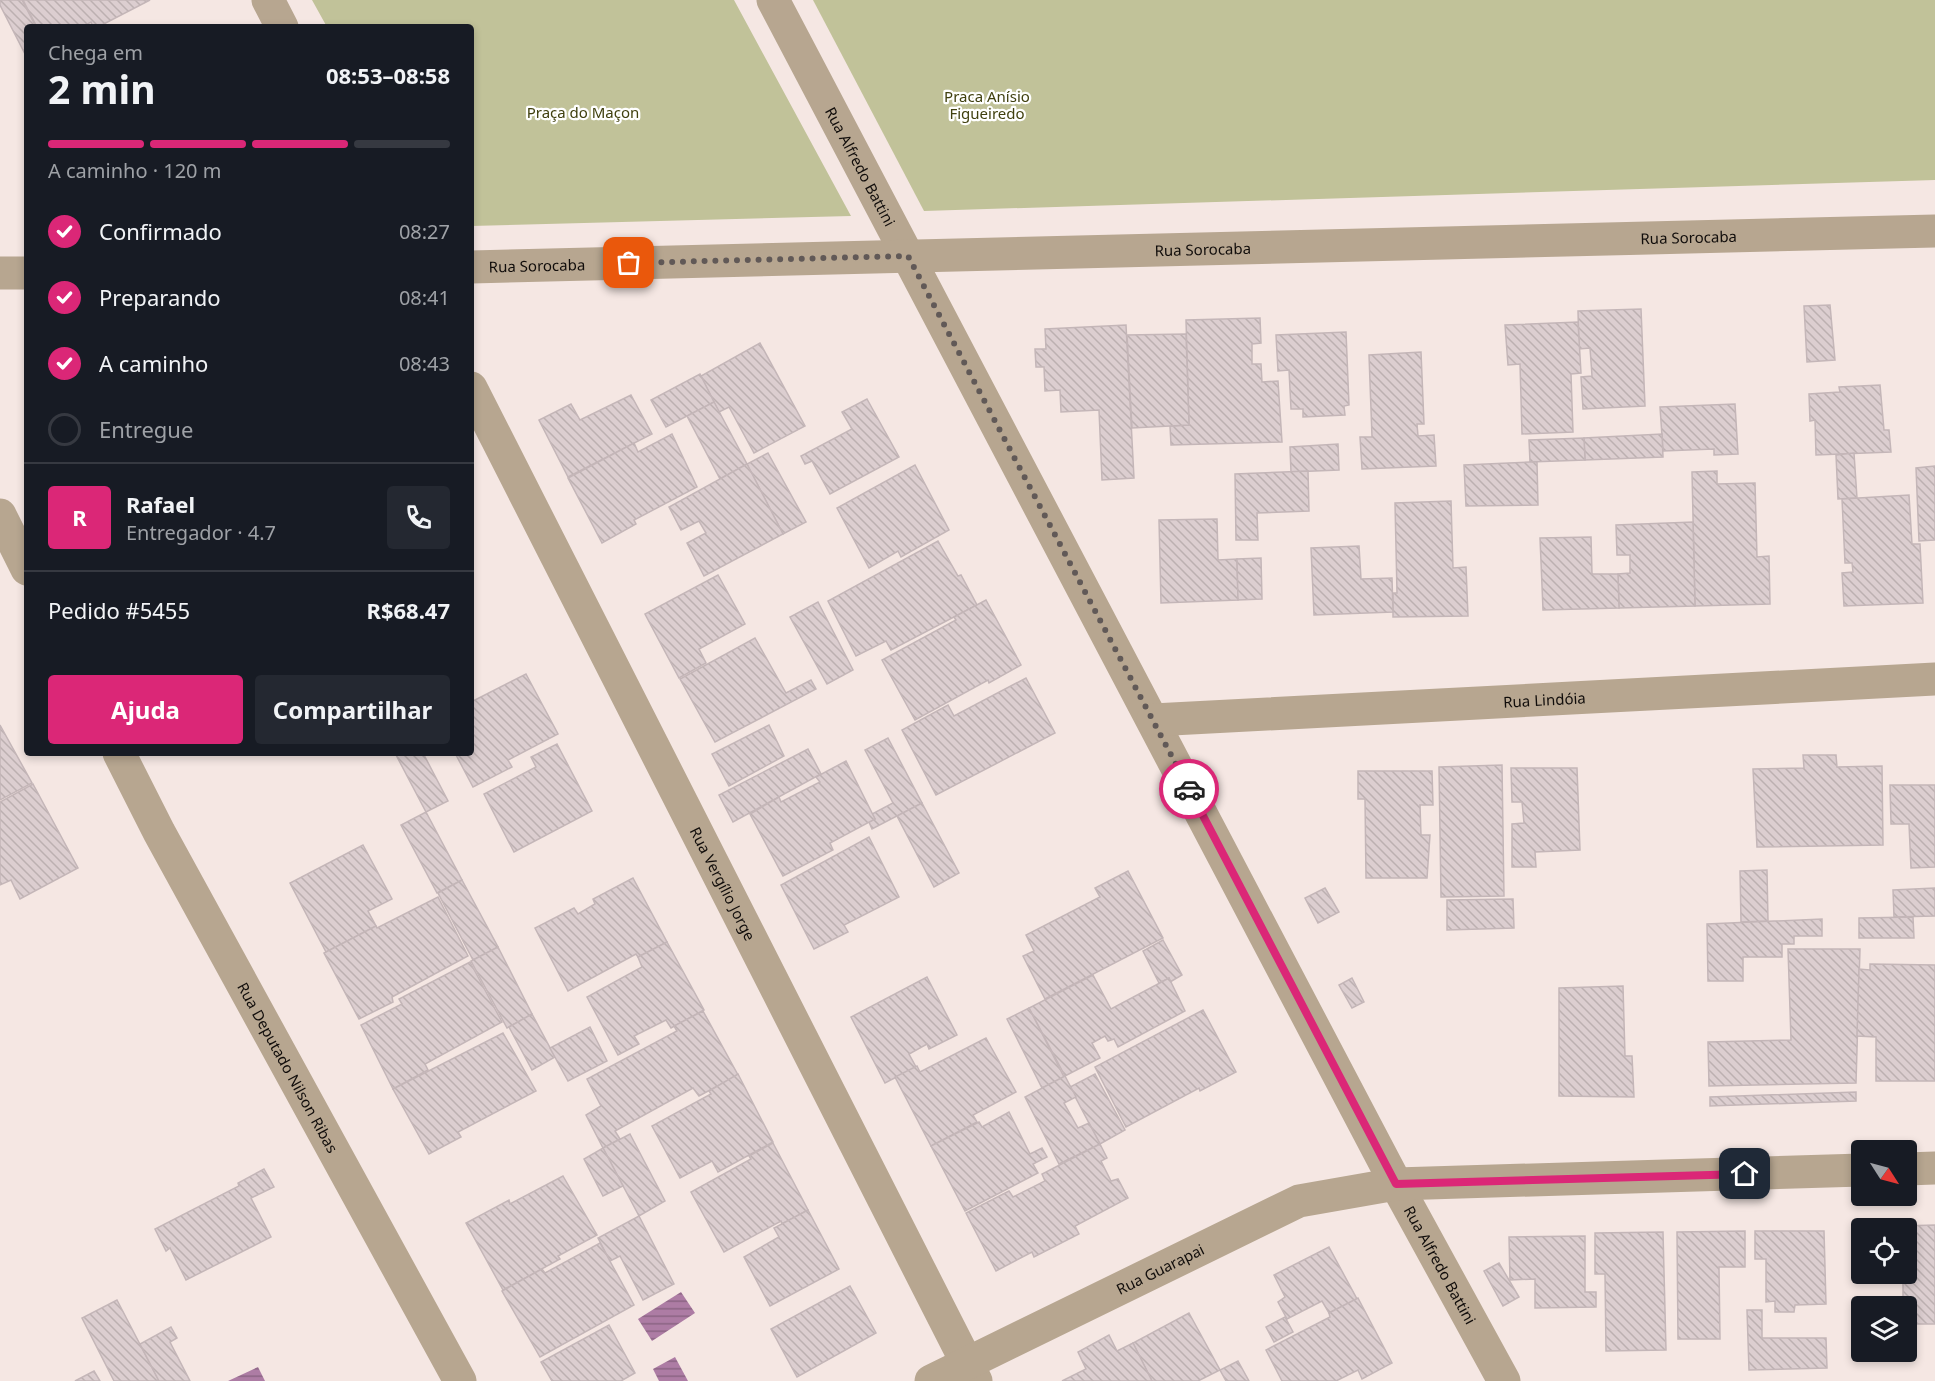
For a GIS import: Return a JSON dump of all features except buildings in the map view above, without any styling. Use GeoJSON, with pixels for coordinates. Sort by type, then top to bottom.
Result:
{"type":"FeatureCollection","features":[{"type":"Feature","properties":{"kind":"street"},"geometry":{"type":"LineString","coordinates":[[268,0],[280,24]]}},
{"type":"Feature","properties":{"kind":"street","name":"Rua Alfredo Battini"},"geometry":{"type":"LineString","coordinates":[[773,0],[1396,1184],[1504,1381]]}},
{"type":"Feature","properties":{"kind":"street","name":"Rua Sorocaba"},"geometry":{"type":"LineString","coordinates":[[474,267],[1935,231]]}},
{"type":"Feature","properties":{"kind":"street"},"geometry":{"type":"LineString","coordinates":[[0,273],[24,273]]}},
{"type":"Feature","properties":{"kind":"street","name":"Rua Vergílio Jorge"},"geometry":{"type":"LineString","coordinates":[[474,394],[971,1372]]}},
{"type":"Feature","properties":{"kind":"street"},"geometry":{"type":"LineString","coordinates":[[0,515],[24,563]]}},
{"type":"Feature","properties":{"kind":"street","name":"Rua Lindóia"},"geometry":{"type":"LineString","coordinates":[[1153,720],[1935,679]]}},
{"type":"Feature","properties":{"kind":"street","name":"Rua Deputado Nilson Ribas"},"geometry":{"type":"LineString","coordinates":[[121,756],[159,832],[460,1381]]}},
{"type":"Feature","properties":{"kind":"street"},"geometry":{"type":"LineString","coordinates":[[1917,1169],[1935,1168]]}},
{"type":"Feature","properties":{"kind":"street","name":"Rua Guarapai"},"geometry":{"type":"LineString","coordinates":[[931,1381],[971,1372],[1299,1201],[1396,1184],[1851,1170]]}},
{"type":"Feature","properties":{"kind":"green space","name":"Praça do Maçon"},"geometry":{"type":"Polygon","coordinates":[[[312,0],[734,0],[851,216],[474,226],[474,24],[325,24],[312,0]]]}},
{"type":"Feature","properties":{"kind":"green space","name":"Praca Anísio Figueiredo"},"geometry":{"type":"Polygon","coordinates":[[[813,0],[1935,0],[1935,180],[924,211],[813,0]]]}},
{"type":"Feature","properties":{"kind":"shaded area"},"geometry":{"type":"Polygon","coordinates":[[[681,1292],[695,1313],[652,1341],[638,1319],[681,1292]]]}},
{"type":"Feature","properties":{"kind":"shaded area"},"geometry":{"type":"Polygon","coordinates":[[[675,1357],[688,1381],[659,1381],[653,1369],[675,1357]]]}},
{"type":"Feature","properties":{"kind":"shaded area"},"geometry":{"type":"Polygon","coordinates":[[[258,1367],[265,1381],[228,1381],[258,1367]]]}},
{"type":"Feature","properties":{"kind":"way so far"},"geometry":{"type":"LineString","coordinates":[[629,263],[908,256],[1189,789]]}},
{"type":"Feature","properties":{"kind":"route"},"geometry":{"type":"LineString","coordinates":[[1189,789],[1396,1184],[1745,1174]]}}]}
